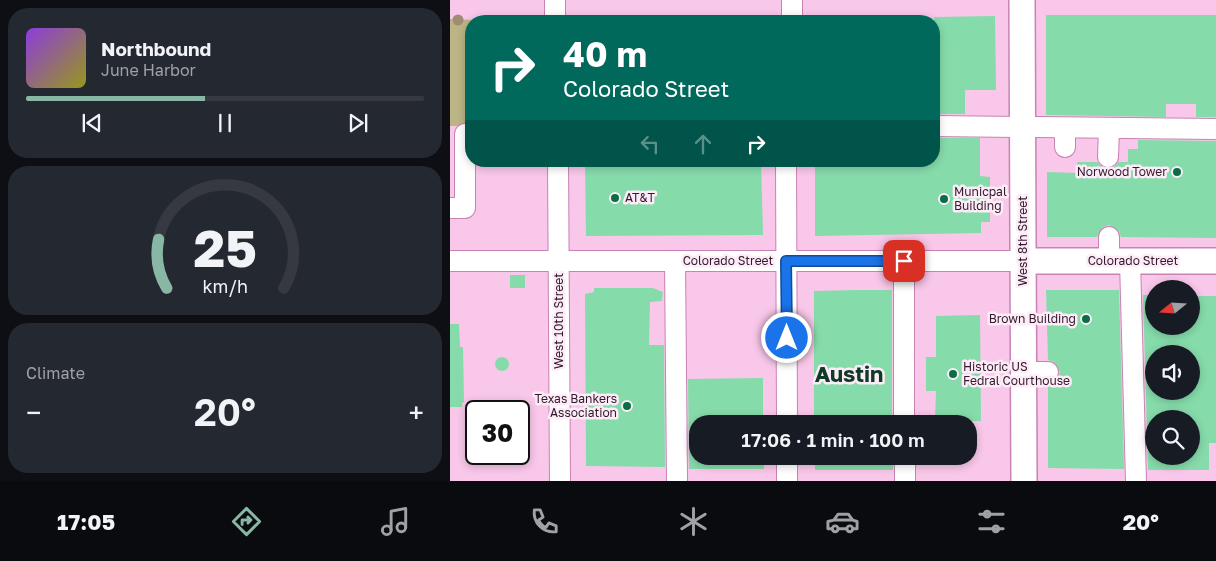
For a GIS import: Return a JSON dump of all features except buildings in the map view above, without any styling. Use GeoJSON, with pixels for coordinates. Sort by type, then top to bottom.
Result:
{"type":"FeatureCollection","features":[{"type":"Feature","properties":{"kind":"main road","name":"West 8th Street"},"geometry":{"type":"LineString","coordinates":[[1022,0],[1024,481]]}},
{"type":"Feature","properties":{"kind":"main road","name":"Colorado Street"},"geometry":{"type":"LineString","coordinates":[[1023,261],[1116,253],[1216,261]]}},
{"type":"Feature","properties":{"kind":"street"},"geometry":{"type":"LineString","coordinates":[[554,0],[555,15]]}},
{"type":"Feature","properties":{"kind":"street"},"geometry":{"type":"LineString","coordinates":[[792,0],[792,15]]}},
{"type":"Feature","properties":{"kind":"street"},"geometry":{"type":"LineString","coordinates":[[940,126],[1022,127],[1065,138],[1109,128],[1216,129]]}},
{"type":"Feature","properties":{"kind":"street"},"geometry":{"type":"LineString","coordinates":[[1108,157],[1109,128]]}},
{"type":"Feature","properties":{"kind":"street"},"geometry":{"type":"LineString","coordinates":[[450,208],[465,208],[465,134]]}},
{"type":"Feature","properties":{"kind":"street","name":"West 10th Street"},"geometry":{"type":"LineString","coordinates":[[558,167],[560,481]]}},
{"type":"Feature","properties":{"kind":"street"},"geometry":{"type":"LineString","coordinates":[[786,167],[787,415]]}},
{"type":"Feature","properties":{"kind":"street"},"geometry":{"type":"LineString","coordinates":[[1116,253],[1136,481]]}},
{"type":"Feature","properties":{"kind":"street","name":"Colorado Street"},"geometry":{"type":"LineString","coordinates":[[450,261],[1023,261]]}},
{"type":"Feature","properties":{"kind":"street"},"geometry":{"type":"LineString","coordinates":[[675,261],[687,477]]}},
{"type":"Feature","properties":{"kind":"street"},"geometry":{"type":"LineString","coordinates":[[904,261],[904,415]]}},
{"type":"Feature","properties":{"kind":"street"},"geometry":{"type":"LineString","coordinates":[[1023,372],[1048,372]]}},
{"type":"Feature","properties":{"kind":"street"},"geometry":{"type":"LineString","coordinates":[[787,465],[787,481]]}},
{"type":"Feature","properties":{"kind":"street"},"geometry":{"type":"LineString","coordinates":[[904,465],[905,481]]}},
{"type":"Feature","properties":{"kind":"shaded area"},"geometry":{"type":"Polygon","coordinates":[[[450,0],[1216,0],[1216,481],[450,481],[450,0]]]}},
{"type":"Feature","properties":{"kind":"shaded area"},"geometry":{"type":"Polygon","coordinates":[[[450,19],[465,20],[465,126],[450,126],[450,19]]]}},
{"type":"Feature","properties":{"kind":"place","name":"Norwood Tower"},"geometry":{"type":"Point","coordinates":[1177,172]}},
{"type":"Feature","properties":{"kind":"place","name":"AT&T"},"geometry":{"type":"Point","coordinates":[615,198]}},
{"type":"Feature","properties":{"kind":"place","name":"Municpal Building"},"geometry":{"type":"Point","coordinates":[944,199]}},
{"type":"Feature","properties":{"kind":"place","name":"Brown Building"},"geometry":{"type":"Point","coordinates":[1086,319]}},
{"type":"Feature","properties":{"kind":"place","name":"Historic US Fedral Courthouse"},"geometry":{"type":"Point","coordinates":[953,374]}},
{"type":"Feature","properties":{"kind":"place","name":"Texas Bankers Association"},"geometry":{"type":"Point","coordinates":[627,406]}},
{"type":"Feature","properties":{"kind":"district","name":"Austin"},"geometry":{"type":"Point","coordinates":[849,374]}},
{"type":"Feature","properties":{"kind":"route"},"geometry":{"type":"LineString","coordinates":[[787,338],[786,261],[904,261]]}}]}
